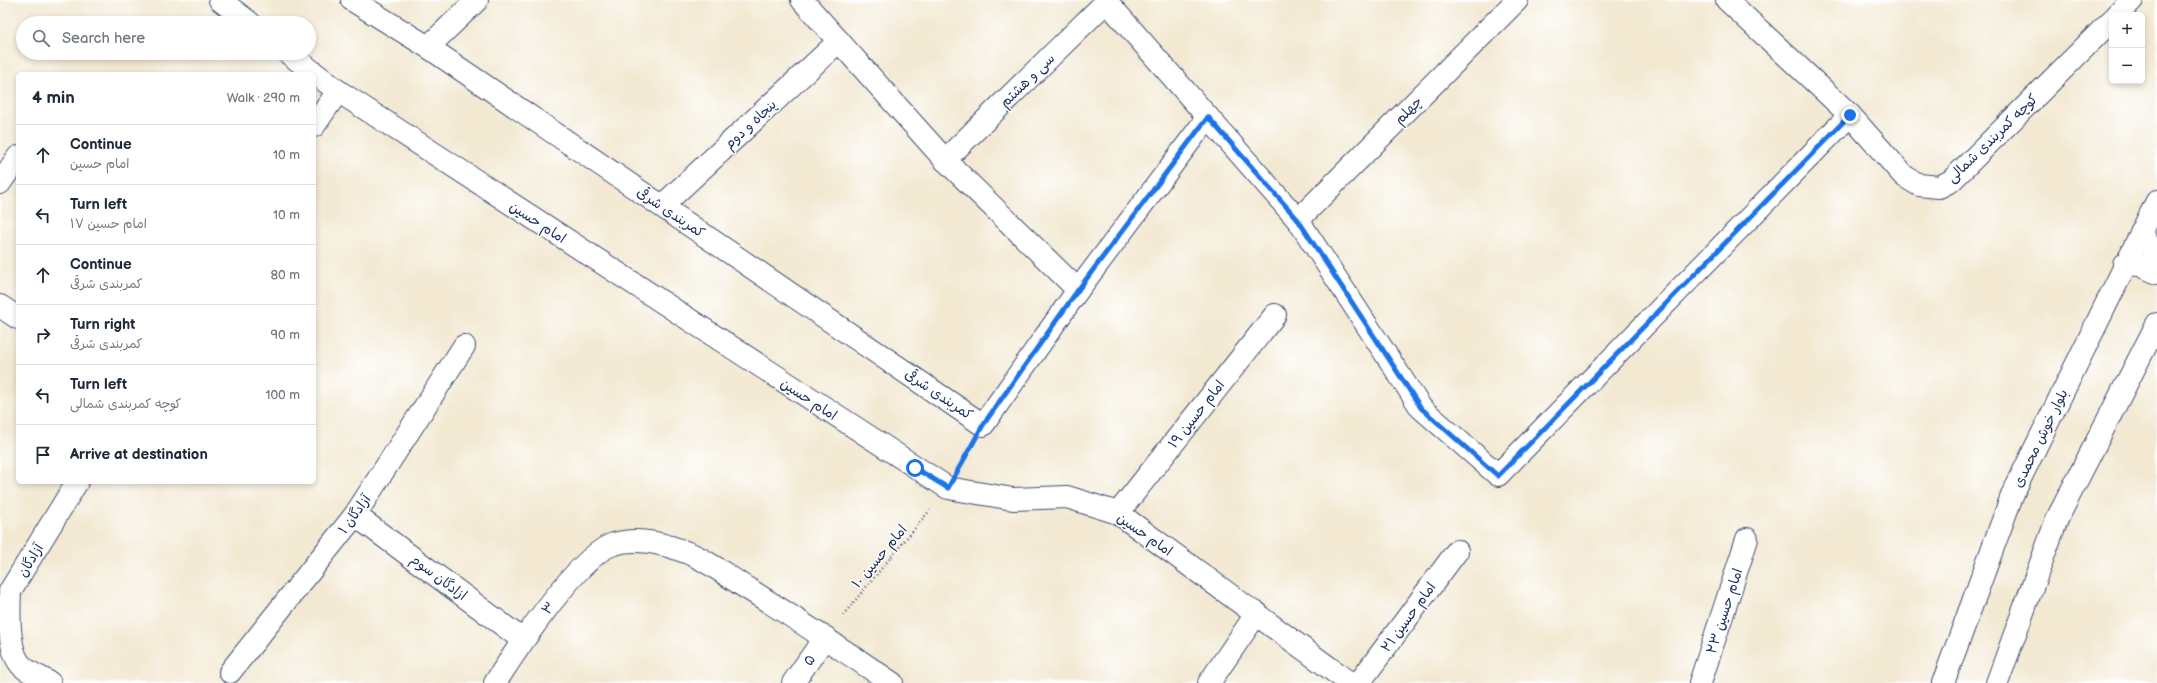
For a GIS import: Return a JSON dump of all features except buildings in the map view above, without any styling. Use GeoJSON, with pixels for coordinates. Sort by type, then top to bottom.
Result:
{"type":"FeatureCollection","features":[{"type":"Feature","properties":{"kind":"street"},"geometry":{"type":"LineString","coordinates":[[220,0],[241,16]]}},
{"type":"Feature","properties":{"kind":"street","name":"کمربندی شرقی"},"geometry":{"type":"LineString","coordinates":[[352,0],[428,47],[983,425],[1078,290],[1208,117]]}},
{"type":"Feature","properties":{"kind":"street"},"geometry":{"type":"LineString","coordinates":[[428,47],[477,0]]}},
{"type":"Feature","properties":{"kind":"street"},"geometry":{"type":"LineString","coordinates":[[802,0],[945,160],[1078,290]]}},
{"type":"Feature","properties":{"kind":"street","name":"چهلم"},"geometry":{"type":"LineString","coordinates":[[1298,220],[1517,0]]}},
{"type":"Feature","properties":{"kind":"street"},"geometry":{"type":"LineString","coordinates":[[2120,12],[2132,0]]}},
{"type":"Feature","properties":{"kind":"street"},"geometry":{"type":"LineString","coordinates":[[1108,1],[1298,220],[1421,408],[1498,476],[1850,115]]}},
{"type":"Feature","properties":{"kind":"street","name":"سی و هشتم"},"geometry":{"type":"LineString","coordinates":[[945,160],[1108,1]]}},
{"type":"Feature","properties":{"kind":"street","name":"کوچه کمربندی شمالی"},"geometry":{"type":"LineString","coordinates":[[1730,1],[1850,115],[1904,176],[1919,184],[1939,187],[1951,181],[2109,23]]}},
{"type":"Feature","properties":{"kind":"street","name":"پنجاه و دوم"},"geometry":{"type":"LineString","coordinates":[[662,206],[839,41]]}},
{"type":"Feature","properties":{"kind":"street","name":"امام حسین"},"geometry":{"type":"LineString","coordinates":[[297,60],[313,72]]}},
{"type":"Feature","properties":{"kind":"street","name":"امام حسین"},"geometry":{"type":"LineString","coordinates":[[316,74],[338,91],[948,488],[1013,499],[1067,497],[1118,514],[1257,613],[1350,683]]}},
{"type":"Feature","properties":{"kind":"street"},"geometry":{"type":"LineString","coordinates":[[316,123],[338,91]]}},
{"type":"Feature","properties":{"kind":"street"},"geometry":{"type":"LineString","coordinates":[[0,183],[16,160]]}},
{"type":"Feature","properties":{"kind":"street","name":"بلوار خوش محمدی"},"geometry":{"type":"LineString","coordinates":[[1943,683],[2014,493],[2124,264],[2157,200]]}},
{"type":"Feature","properties":{"kind":"street"},"geometry":{"type":"LineString","coordinates":[[2141,232],[2149,245],[2157,251]]}},
{"type":"Feature","properties":{"kind":"street"},"geometry":{"type":"LineString","coordinates":[[2124,264],[2140,265],[2157,273]]}},
{"type":"Feature","properties":{"kind":"street"},"geometry":{"type":"LineString","coordinates":[[0,306],[16,317]]}},
{"type":"Feature","properties":{"kind":"street","name":"امام حسین ۱۹"},"geometry":{"type":"LineString","coordinates":[[1118,514],[1275,315]]}},
{"type":"Feature","properties":{"kind":"street"},"geometry":{"type":"LineString","coordinates":[[1997,683],[2058,518],[2157,324]]}},
{"type":"Feature","properties":{"kind":"street","name":"آزادگان ۱"},"geometry":{"type":"LineString","coordinates":[[230,672],[354,515],[464,346]]}},
{"type":"Feature","properties":{"kind":"street","name":"آزادگان"},"geometry":{"type":"LineString","coordinates":[[50,683],[22,666],[12,645],[9,612],[10,591],[76,484]]}},
{"type":"Feature","properties":{"kind":"street","name":"ازادگان سوم"},"geometry":{"type":"LineString","coordinates":[[354,515],[522,640]]}},
{"type":"Feature","properties":{"kind":"street","name":"امام حسین ۲۳"},"geometry":{"type":"LineString","coordinates":[[1700,683],[1747,539]]}},
{"type":"Feature","properties":{"kind":"street","name":"۳"},"geometry":{"type":"LineString","coordinates":[[495,683],[522,640],[584,564],[612,544],[636,541],[657,543],[694,556],[825,637]]}},
{"type":"Feature","properties":{"kind":"street","name":"امام حسین ۲۱"},"geometry":{"type":"LineString","coordinates":[[1359,683],[1457,551]]}},
{"type":"Feature","properties":{"kind":"street"},"geometry":{"type":"LineString","coordinates":[[1209,683],[1257,613]]}},
{"type":"Feature","properties":{"kind":"street"},"geometry":{"type":"LineString","coordinates":[[825,637],[892,683]]}},
{"type":"Feature","properties":{"kind":"street","name":"۵"},"geometry":{"type":"LineString","coordinates":[[793,683],[825,637]]}},
{"type":"Feature","properties":{"kind":"path","name":"امام حسین ۱۰"},"geometry":{"type":"LineString","coordinates":[[825,637],[948,488],[983,425]]}},
{"type":"Feature","properties":{"kind":"route"},"geometry":{"type":"LineString","coordinates":[[915,468],[948,488],[983,425],[1078,290],[1208,117],[1298,220],[1421,408],[1498,476],[1548,423],[1850,115]]}}]}
